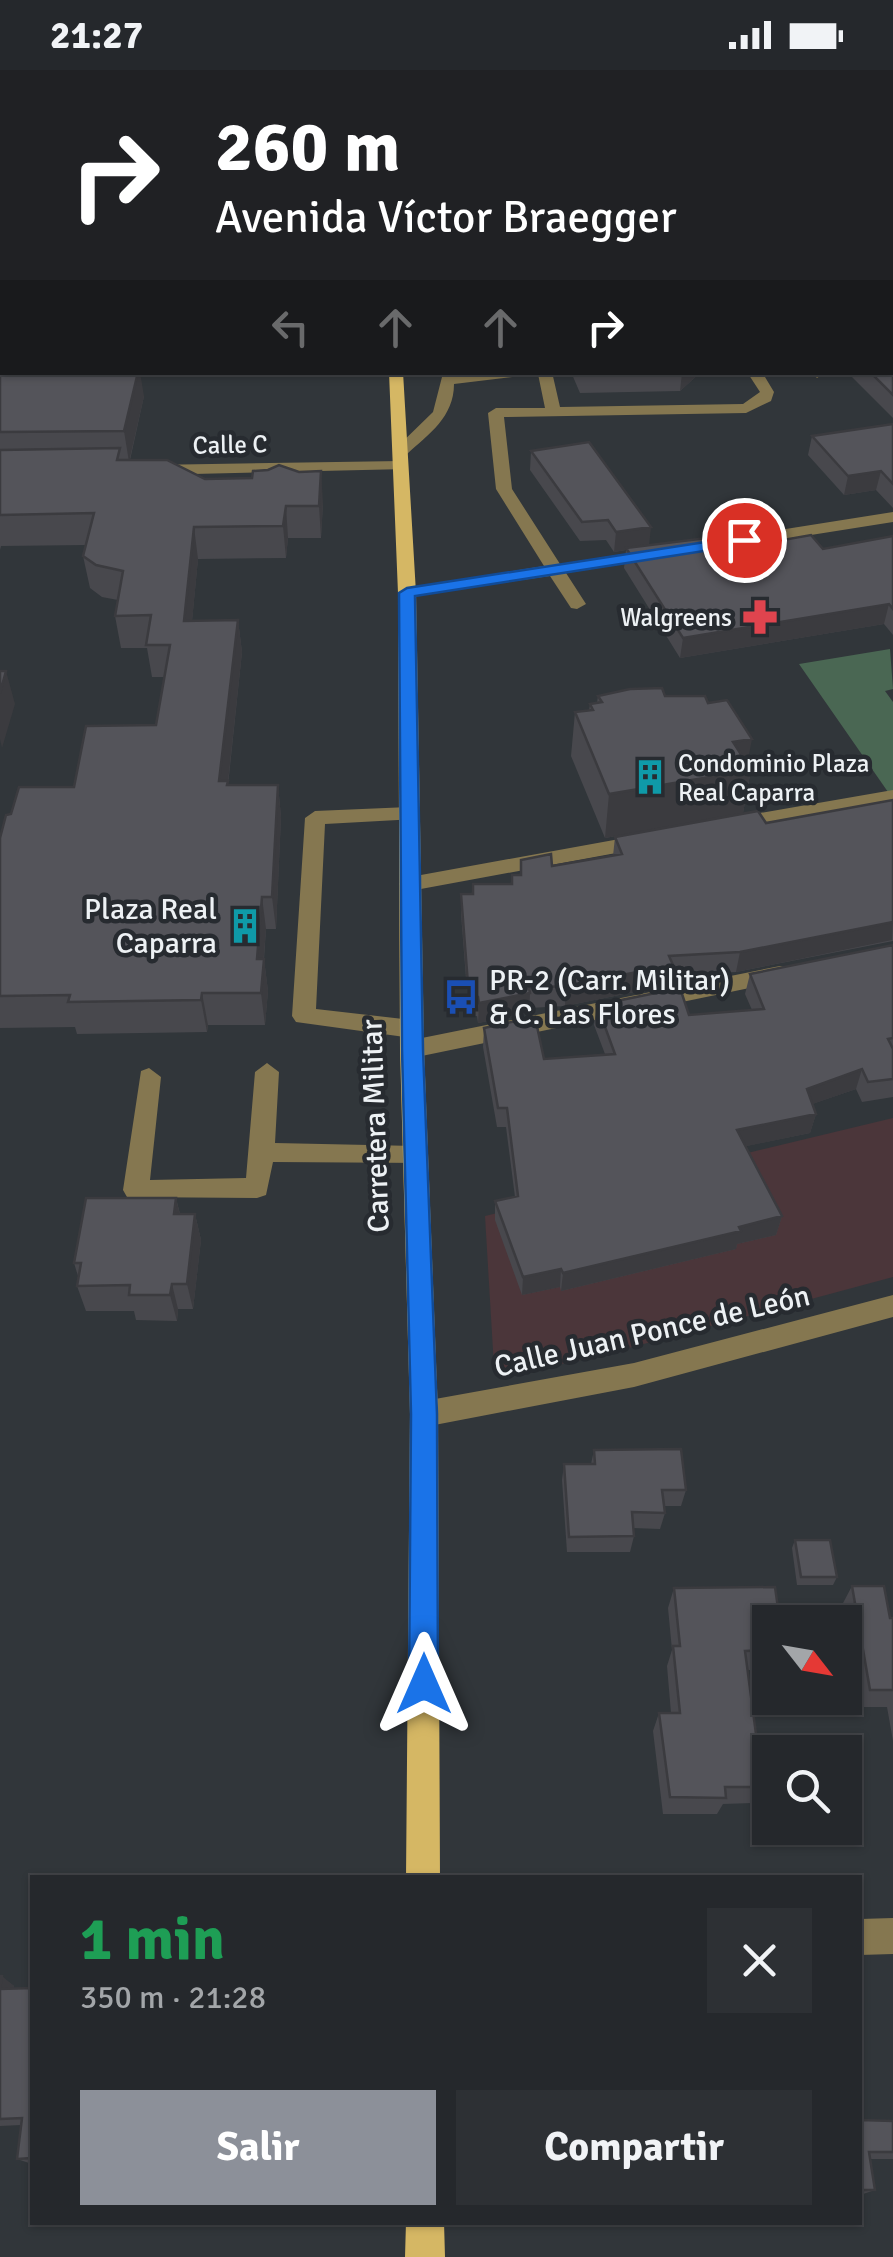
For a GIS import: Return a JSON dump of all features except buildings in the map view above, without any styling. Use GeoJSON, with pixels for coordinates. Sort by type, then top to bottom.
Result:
{"type":"FeatureCollection","features":[{"type":"Feature","properties":{"kind":"main road","name":"Carretera Militar"},"geometry":{"type":"LineString","coordinates":[[396,375],[407,593],[412,1039],[424,1414],[424,1875]]}},
{"type":"Feature","properties":{"kind":"main road"},"geometry":{"type":"LineString","coordinates":[[425,2225],[425,2257]]}},
{"type":"Feature","properties":{"kind":"street"},"geometry":{"type":"LineString","coordinates":[[401,459],[448,401],[447,380],[500,375]]}},
{"type":"Feature","properties":{"kind":"street"},"geometry":{"type":"LineString","coordinates":[[546,375],[553,412]]}},
{"type":"Feature","properties":{"kind":"street"},"geometry":{"type":"LineString","coordinates":[[577,604],[504,490],[496,413],[746,408],[762,402],[768,392],[756,375]]}},
{"type":"Feature","properties":{"kind":"street","name":"Calle C"},"geometry":{"type":"LineString","coordinates":[[134,470],[401,459]]}},
{"type":"Feature","properties":{"kind":"street"},"geometry":{"type":"LineString","coordinates":[[716,545],[893,517]]}},
{"type":"Feature","properties":{"kind":"street"},"geometry":{"type":"LineString","coordinates":[[407,593],[676,551]]}},
{"type":"Feature","properties":{"kind":"street"},"geometry":{"type":"LineString","coordinates":[[700,831],[893,796]]}},
{"type":"Feature","properties":{"kind":"street"},"geometry":{"type":"LineString","coordinates":[[410,814],[315,818],[304,1016],[412,1039],[796,971]]}},
{"type":"Feature","properties":{"kind":"street"},"geometry":{"type":"LineString","coordinates":[[410,884],[661,838]]}},
{"type":"Feature","properties":{"kind":"street"},"geometry":{"type":"LineString","coordinates":[[149,1077],[136,1190],[258,1188],[267,1072]]}},
{"type":"Feature","properties":{"kind":"street"},"geometry":{"type":"LineString","coordinates":[[262,1152],[416,1156]]}},
{"type":"Feature","properties":{"kind":"street","name":"Calle Juan Ponce de León"},"geometry":{"type":"LineString","coordinates":[[424,1414],[634,1374],[893,1306]]}},
{"type":"Feature","properties":{"kind":"street"},"geometry":{"type":"LineString","coordinates":[[862,1937],[893,1936]]}},
{"type":"Feature","properties":{"kind":"shaded area"},"geometry":{"type":"Polygon","coordinates":[[[893,1118],[893,1277],[595,1357],[537,1369],[494,1367],[485,1216],[893,1118]]]}},
{"type":"Feature","properties":{"kind":"green space"},"geometry":{"type":"Polygon","coordinates":[[[890,649],[893,689],[885,691],[893,702],[893,791],[888,792],[799,664],[890,649]]]}},
{"type":"Feature","properties":{"kind":"place","name":"Walgreens"},"geometry":{"type":"Point","coordinates":[760,617]}},
{"type":"Feature","properties":{"kind":"place","name":"Condominio Plaza Real Caparra"},"geometry":{"type":"Point","coordinates":[650,777]}},
{"type":"Feature","properties":{"kind":"place","name":"Plaza Real Caparra"},"geometry":{"type":"Point","coordinates":[245,926]}},
{"type":"Feature","properties":{"kind":"place","name":"PR-2 (Carr. Militar) & C. Las Flores"},"geometry":{"type":"Point","coordinates":[461,997]}},
{"type":"Feature","properties":{"kind":"route"},"geometry":{"type":"LineString","coordinates":[[424,1684],[424,1414],[412,1049],[407,593],[744,540]]}}]}
